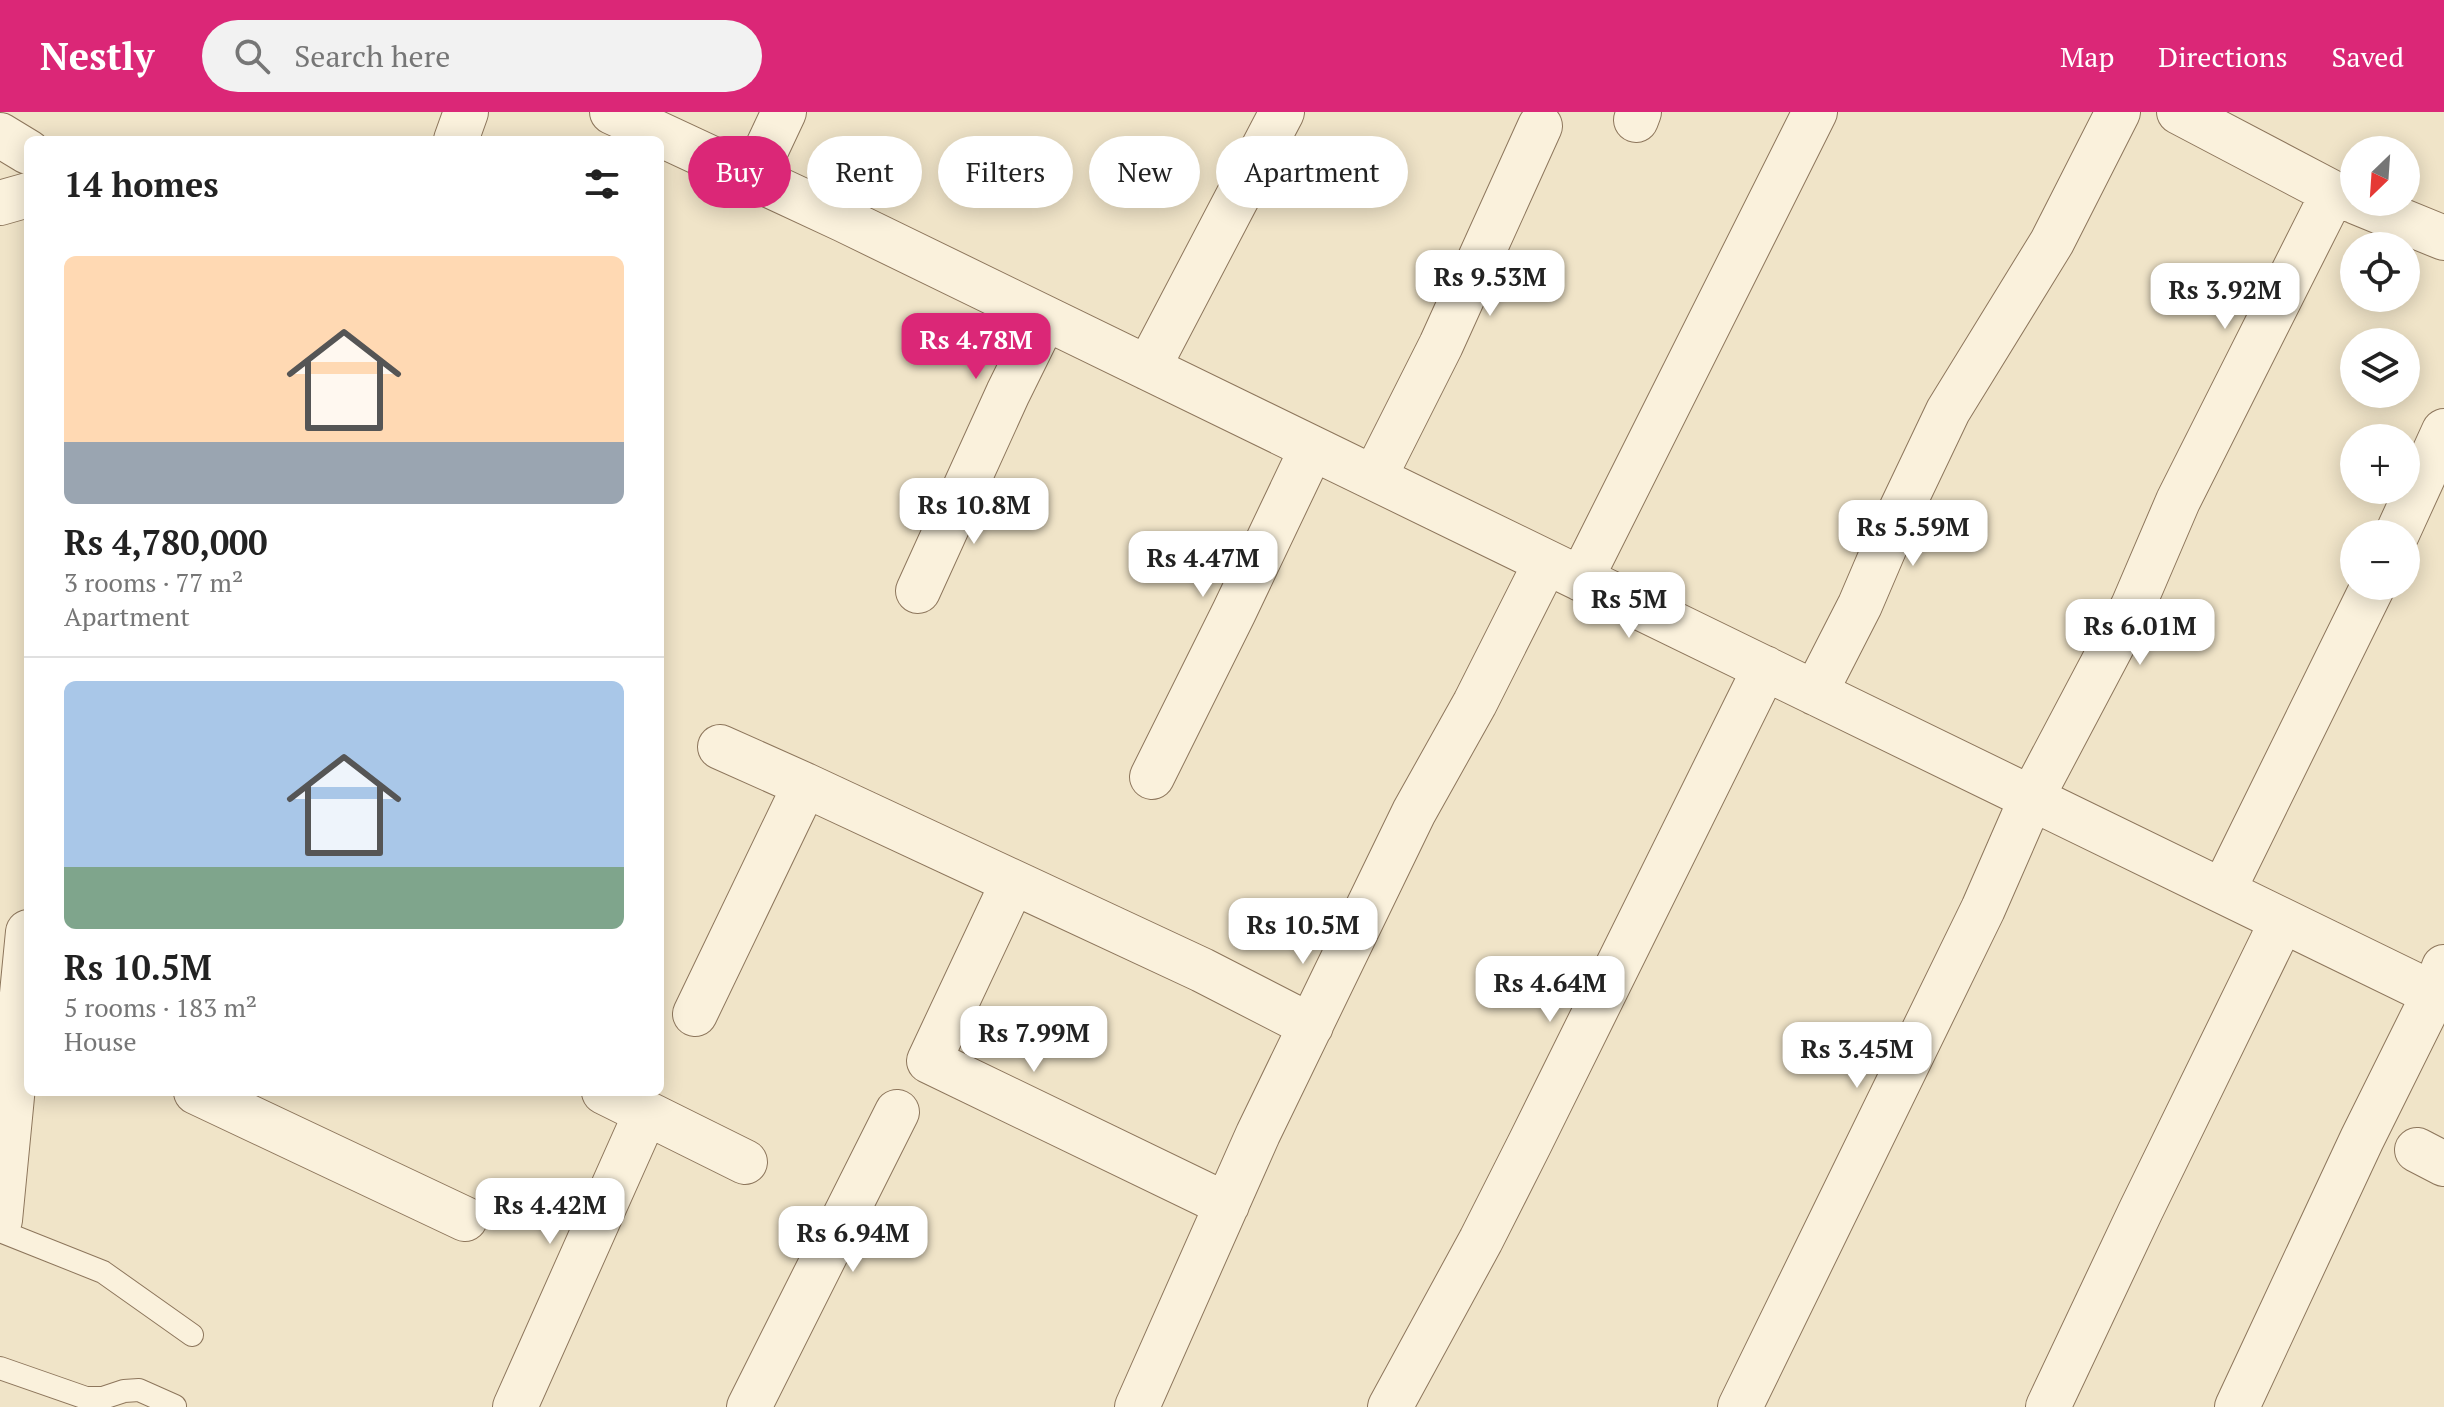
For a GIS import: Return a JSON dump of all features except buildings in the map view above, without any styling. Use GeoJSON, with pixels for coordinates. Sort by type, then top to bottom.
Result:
{"type":"FeatureCollection","features":[{"type":"Feature","properties":{"kind":"street"},"geometry":{"type":"LineString","coordinates":[[457,136],[466,112]]}},
{"type":"Feature","properties":{"kind":"street"},"geometry":{"type":"LineString","coordinates":[[612,112],[663,136]]}},
{"type":"Feature","properties":{"kind":"street"},"geometry":{"type":"LineString","coordinates":[[773,136],[784,112]]}},
{"type":"Feature","properties":{"kind":"street"},"geometry":{"type":"LineString","coordinates":[[1148,368],[1282,112]]}},
{"type":"Feature","properties":{"kind":"street"},"geometry":{"type":"LineString","coordinates":[[1137,1407],[1258,1134],[1414,812],[1475,703],[1563,571],[1815,112]]}},
{"type":"Feature","properties":{"kind":"street"},"geometry":{"type":"LineString","coordinates":[[1815,693],[1860,605],[1948,411],[2052,242],[2118,112]]}},
{"type":"Feature","properties":{"kind":"street"},"geometry":{"type":"LineString","coordinates":[[2179,112],[2340,195]]}},
{"type":"Feature","properties":{"kind":"street"},"geometry":{"type":"LineString","coordinates":[[1374,478],[1441,345],[1540,126]]}},
{"type":"Feature","properties":{"kind":"street"},"geometry":{"type":"LineString","coordinates":[[0,135],[24,150]]}},
{"type":"Feature","properties":{"kind":"street"},"geometry":{"type":"LineString","coordinates":[[664,136],[688,148]]}},
{"type":"Feature","properties":{"kind":"street"},"geometry":{"type":"LineString","coordinates":[[0,203],[24,196]]}},
{"type":"Feature","properties":{"kind":"street"},"geometry":{"type":"LineString","coordinates":[[791,196],[2282,921],[2441,986],[2362,1139],[2237,1407]]}},
{"type":"Feature","properties":{"kind":"street"},"geometry":{"type":"LineString","coordinates":[[1740,1407],[1983,909],[2031,799],[2133,606],[2178,501],[2340,213]]}},
{"type":"Feature","properties":{"kind":"street"},"geometry":{"type":"LineString","coordinates":[[2390,216],[2444,238]]}},
{"type":"Feature","properties":{"kind":"street"},"geometry":{"type":"LineString","coordinates":[[918,591],[1045,318]]}},
{"type":"Feature","properties":{"kind":"street"},"geometry":{"type":"LineString","coordinates":[[2403,520],[2444,431]]}},
{"type":"Feature","properties":{"kind":"street"},"geometry":{"type":"LineString","coordinates":[[1152,777],[1312,448]]}},
{"type":"Feature","properties":{"kind":"street"},"geometry":{"type":"LineString","coordinates":[[2223,891],[2366,600]]}},
{"type":"Feature","properties":{"kind":"street"},"geometry":{"type":"LineString","coordinates":[[1390,1407],[1481,1240],[1765,668]]}},
{"type":"Feature","properties":{"kind":"street"},"geometry":{"type":"LineString","coordinates":[[720,747],[1202,970],[1311,1026]]}},
{"type":"Feature","properties":{"kind":"street"},"geometry":{"type":"LineString","coordinates":[[695,1014],[805,785]]}},
{"type":"Feature","properties":{"kind":"street"},"geometry":{"type":"LineString","coordinates":[[1013,882],[929,1061],[1227,1205]]}},
{"type":"Feature","properties":{"kind":"street"},"geometry":{"type":"LineString","coordinates":[[2048,1407],[2282,921]]}},
{"type":"Feature","properties":{"kind":"street"},"geometry":{"type":"LineString","coordinates":[[0,1220],[24,1019]]}},
{"type":"Feature","properties":{"kind":"street"},"geometry":{"type":"LineString","coordinates":[[204,1096],[465,1219]]}},
{"type":"Feature","properties":{"kind":"street"},"geometry":{"type":"LineString","coordinates":[[612,1096],[745,1162]]}},
{"type":"Feature","properties":{"kind":"street"},"geometry":{"type":"LineString","coordinates":[[749,1407],[897,1112]]}},
{"type":"Feature","properties":{"kind":"street"},"geometry":{"type":"LineString","coordinates":[[515,1407],[646,1113]]}},
{"type":"Feature","properties":{"kind":"lane"},"geometry":{"type":"LineString","coordinates":[[0,1231],[103,1272],[192,1335]]}},
{"type":"Feature","properties":{"kind":"lane"},"geometry":{"type":"LineString","coordinates":[[0,1368],[86,1398],[103,1398],[139,1390],[175,1406]]}}]}
